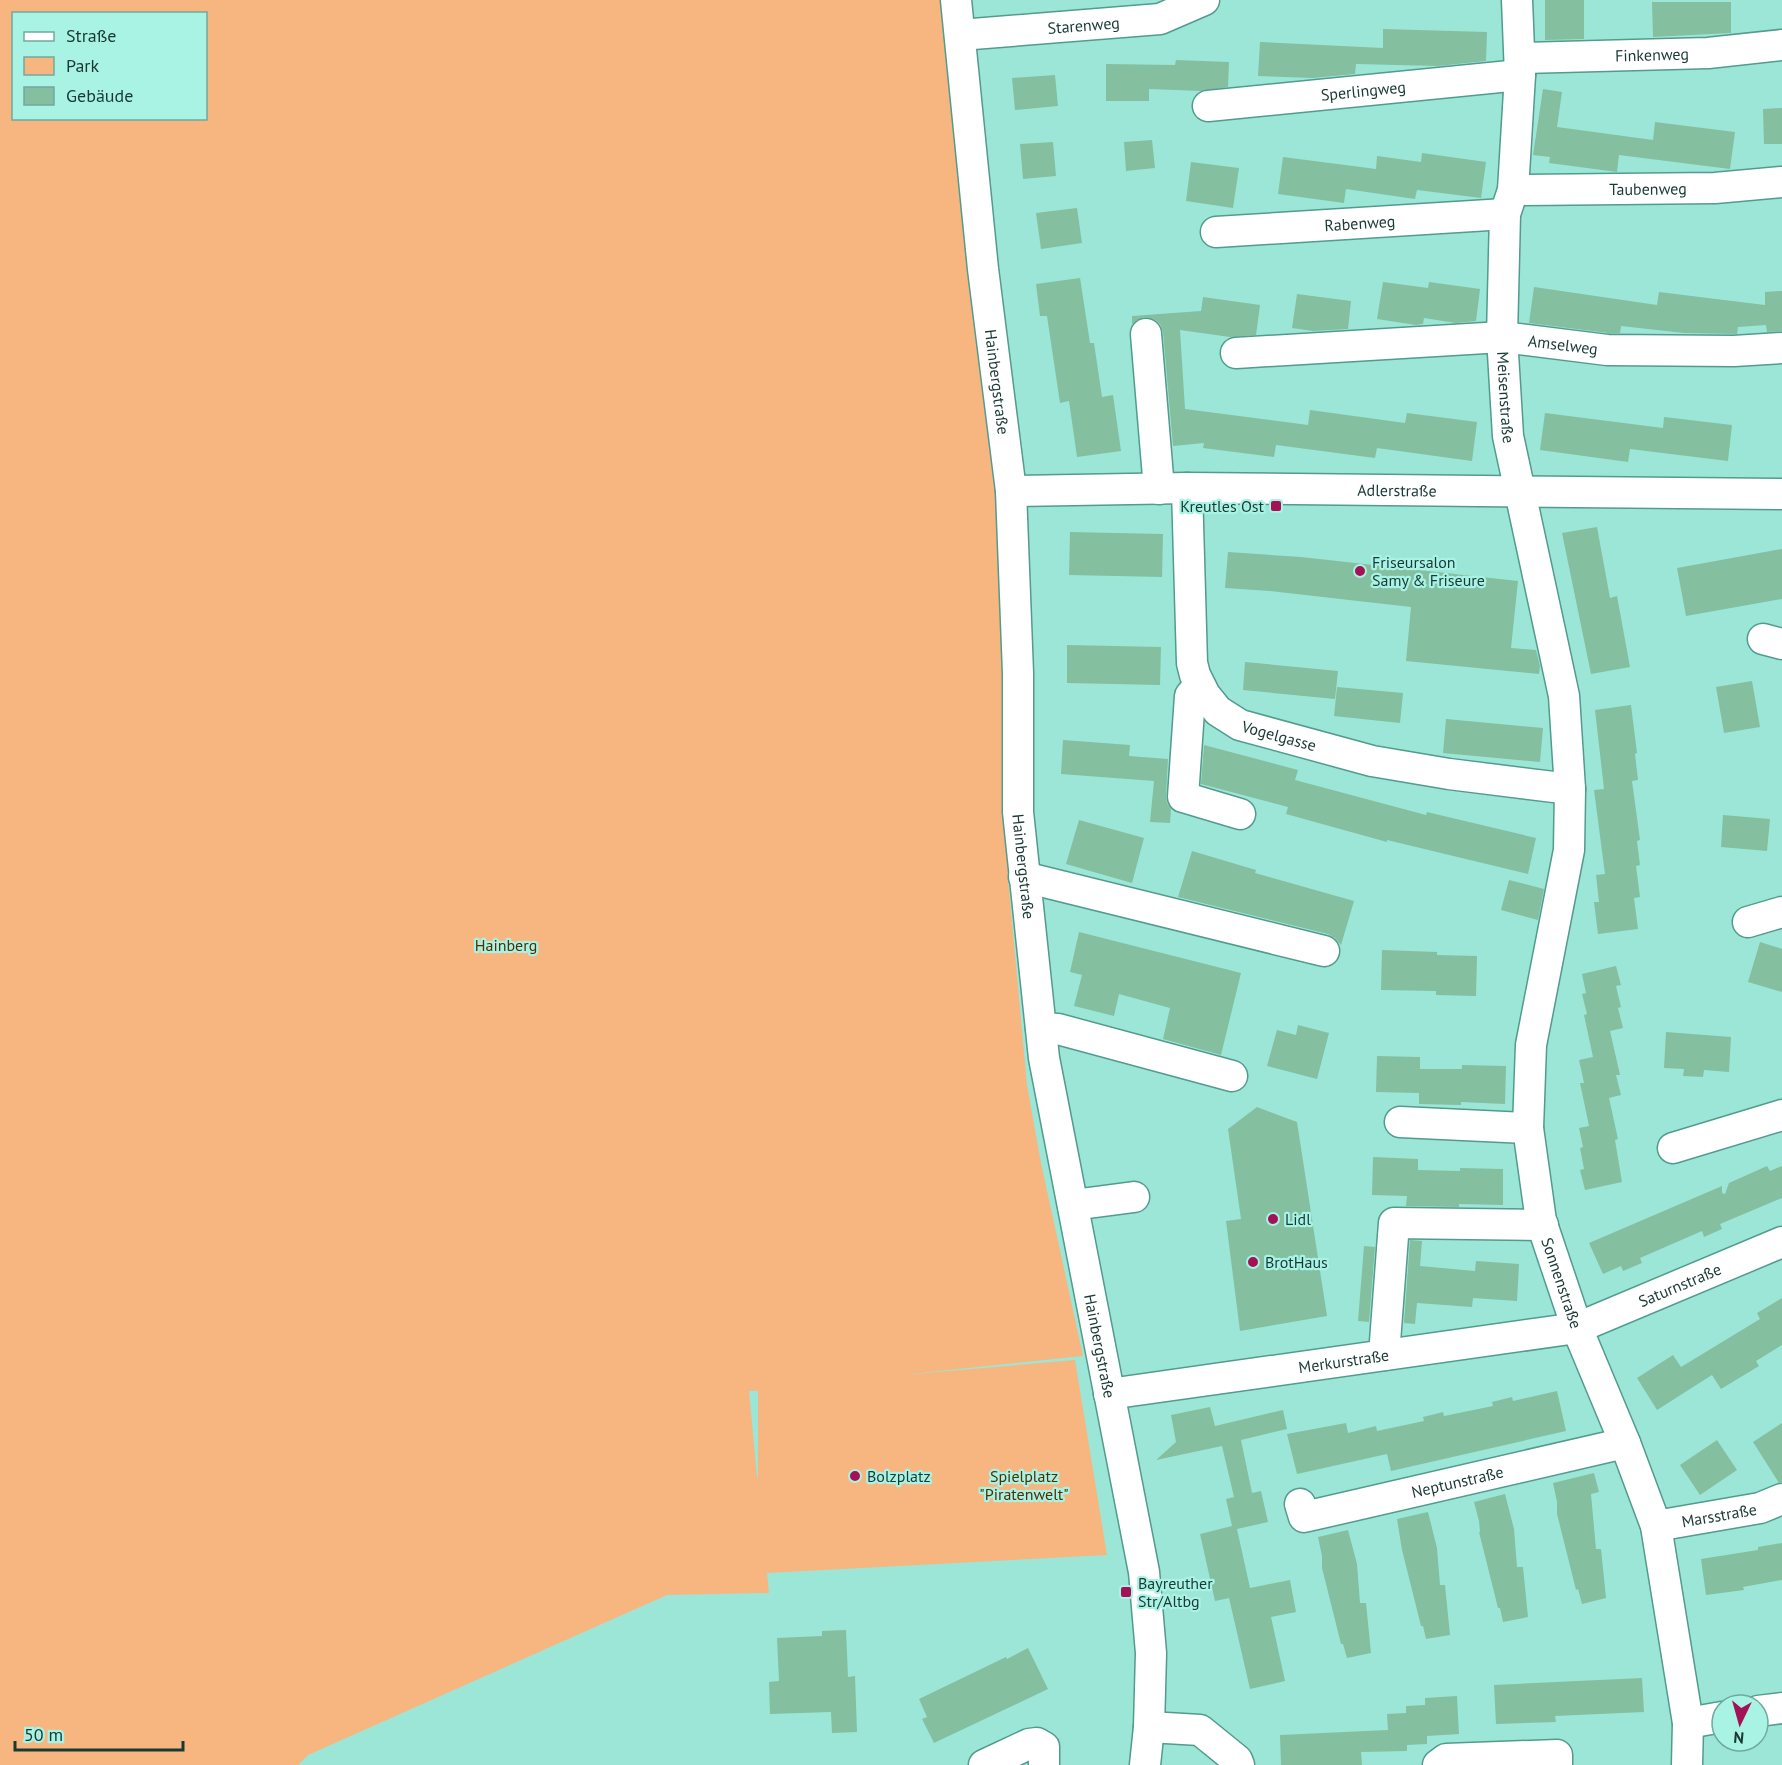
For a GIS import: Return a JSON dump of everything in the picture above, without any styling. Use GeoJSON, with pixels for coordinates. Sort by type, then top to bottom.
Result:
{"type":"FeatureCollection","features":[{"type":"Feature","properties":{"kind":"street","name":"Hainbergstraße"},"geometry":{"type":"LineString","coordinates":[[956,0],[983,269],[1011,491],[1018,673],[1018,812],[1024,877],[1044,1058],[1144,1572],[1152,1653],[1145,1765]]}},
{"type":"Feature","properties":{"kind":"street","name":"Starenweg"},"geometry":{"type":"LineString","coordinates":[[960,34],[1160,19],[1204,0]]}},
{"type":"Feature","properties":{"kind":"street","name":"Meisenstraße"},"geometry":{"type":"LineString","coordinates":[[1517,0],[1520,67],[1509,202],[1502,337],[1508,436],[1564,696],[1570,789]]}},
{"type":"Feature","properties":{"kind":"street","name":"Finkenweg"},"geometry":{"type":"LineString","coordinates":[[1520,67],[1782,45]]}},
{"type":"Feature","properties":{"kind":"street","name":"Sperlingweg"},"geometry":{"type":"LineString","coordinates":[[1208,106],[1520,67]]}},
{"type":"Feature","properties":{"kind":"street","name":"Taubenweg"},"geometry":{"type":"LineString","coordinates":[[1509,202],[1782,182]]}},
{"type":"Feature","properties":{"kind":"street","name":"Rabenweg"},"geometry":{"type":"LineString","coordinates":[[1216,232],[1509,202]]}},
{"type":"Feature","properties":{"kind":"street","name":"Vogelgasse"},"geometry":{"type":"LineString","coordinates":[[1146,334],[1173,488],[1192,663],[1199,685],[1218,711],[1240,725],[1372,761],[1449,774],[1570,789]]}},
{"type":"Feature","properties":{"kind":"street","name":"Amselweg"},"geometry":{"type":"LineString","coordinates":[[1236,353],[1502,337],[1607,350],[1734,351],[1782,348]]}},
{"type":"Feature","properties":{"kind":"street","name":"Adlerstraße"},"geometry":{"type":"LineString","coordinates":[[1011,491],[1173,488],[1782,494]]}},
{"type":"Feature","properties":{"kind":"street"},"geometry":{"type":"LineString","coordinates":[[1199,685],[1190,696],[1183,797],[1240,814]]}},
{"type":"Feature","properties":{"kind":"street","name":"Sonnenstraße"},"geometry":{"type":"LineString","coordinates":[[1570,789],[1569,850],[1531,1045],[1528,1128],[1543,1225],[1577,1328],[1625,1443],[1656,1526],[1688,1723],[1687,1765]]}},
{"type":"Feature","properties":{"kind":"street"},"geometry":{"type":"LineString","coordinates":[[1024,877],[1324,951]]}},
{"type":"Feature","properties":{"kind":"street"},"geometry":{"type":"LineString","coordinates":[[1748,922],[1782,912]]}},
{"type":"Feature","properties":{"kind":"street"},"geometry":{"type":"LineString","coordinates":[[1041,1028],[1058,1029],[1232,1076]]}},
{"type":"Feature","properties":{"kind":"street"},"geometry":{"type":"LineString","coordinates":[[1673,1148],[1782,1116]]}},
{"type":"Feature","properties":{"kind":"street"},"geometry":{"type":"LineString","coordinates":[[1400,1122],[1528,1128]]}},
{"type":"Feature","properties":{"kind":"street"},"geometry":{"type":"LineString","coordinates":[[1073,1205],[1134,1197]]}},
{"type":"Feature","properties":{"kind":"street"},"geometry":{"type":"LineString","coordinates":[[1384,1355],[1394,1222],[1543,1225]]}},
{"type":"Feature","properties":{"kind":"street","name":"Saturnstraße"},"geometry":{"type":"LineString","coordinates":[[1577,1328],[1782,1242]]}},
{"type":"Feature","properties":{"kind":"street","name":"Merkurstraße"},"geometry":{"type":"LineString","coordinates":[[1109,1395],[1577,1328]]}},
{"type":"Feature","properties":{"kind":"street","name":"Neptunstraße"},"geometry":{"type":"LineString","coordinates":[[1300,1504],[1304,1517],[1625,1443]]}},
{"type":"Feature","properties":{"kind":"street","name":"Marsstraße"},"geometry":{"type":"LineString","coordinates":[[1656,1526],[1760,1508],[1782,1499]]}},
{"type":"Feature","properties":{"kind":"street"},"geometry":{"type":"LineString","coordinates":[[1688,1723],[1710,1719]]}},
{"type":"Feature","properties":{"kind":"street"},"geometry":{"type":"LineString","coordinates":[[1149,1726],[1200,1730],[1237,1760],[1239,1765]]}},
{"type":"Feature","properties":{"kind":"street"},"geometry":{"type":"LineString","coordinates":[[984,1765],[1029,1744],[1037,1743],[1044,1747],[1044,1765]]}},
{"type":"Feature","properties":{"kind":"street"},"geometry":{"type":"LineString","coordinates":[[1438,1765],[1446,1759],[1557,1755],[1557,1765]]}},
{"type":"Feature","properties":{"kind":"green space","name":"Hainberg"},"geometry":{"type":"Polygon","coordinates":[[[0,0],[945,0],[1001,445],[1008,878],[1027,1085],[1041,1163],[1083,1356],[902,1375],[1075,1360],[1107,1555],[767,1573],[769,1593],[667,1595],[308,1755],[298,1765],[0,1765],[0,0]],[[749,1391],[757,1477],[758,1477],[758,1391],[749,1391]]]}},
{"type":"Feature","properties":{"kind":"building"},"geometry":{"type":"Polygon","coordinates":[[[1545,0],[1584,0],[1584,39],[1545,40],[1545,0]]]}},
{"type":"Feature","properties":{"kind":"building"},"geometry":{"type":"Polygon","coordinates":[[[1652,2],[1731,2],[1731,33],[1653,37],[1652,2]]]}},
{"type":"Feature","properties":{"kind":"building"},"geometry":{"type":"Polygon","coordinates":[[[1383,29],[1487,32],[1486,61],[1438,66],[1356,64],[1355,74],[1313,78],[1258,76],[1260,42],[1383,48],[1383,29]]]}},
{"type":"Feature","properties":{"kind":"building"},"geometry":{"type":"Polygon","coordinates":[[[1176,60],[1229,62],[1228,87],[1201,91],[1149,89],[1149,101],[1106,101],[1106,64],[1175,65],[1176,60]]]}},
{"type":"Feature","properties":{"kind":"building"},"geometry":{"type":"Polygon","coordinates":[[[1055,75],[1058,106],[1015,110],[1012,78],[1055,75]]]}},
{"type":"Feature","properties":{"kind":"building"},"geometry":{"type":"Polygon","coordinates":[[[1543,89],[1562,92],[1557,127],[1653,140],[1655,122],[1735,132],[1730,169],[1619,155],[1617,172],[1549,163],[1550,157],[1533,155],[1543,89]]]}},
{"type":"Feature","properties":{"kind":"building"},"geometry":{"type":"Polygon","coordinates":[[[1782,108],[1782,144],[1764,144],[1763,109],[1782,108]]]}},
{"type":"Feature","properties":{"kind":"building"},"geometry":{"type":"Polygon","coordinates":[[[1152,140],[1155,168],[1126,171],[1124,142],[1152,140]]]}},
{"type":"Feature","properties":{"kind":"building"},"geometry":{"type":"Polygon","coordinates":[[[1053,142],[1056,176],[1023,179],[1020,144],[1053,142]]]}},
{"type":"Feature","properties":{"kind":"building"},"geometry":{"type":"Polygon","coordinates":[[[1422,153],[1486,162],[1481,198],[1417,190],[1415,199],[1346,189],[1344,203],[1278,194],[1283,157],[1376,169],[1377,156],[1421,162],[1422,153]]]}},
{"type":"Feature","properties":{"kind":"building"},"geometry":{"type":"Polygon","coordinates":[[[1191,162],[1239,168],[1233,208],[1186,201],[1191,162]]]}},
{"type":"Feature","properties":{"kind":"building"},"geometry":{"type":"Polygon","coordinates":[[[1077,208],[1082,243],[1041,249],[1036,213],[1077,208]]]}},
{"type":"Feature","properties":{"kind":"building"},"geometry":{"type":"Polygon","coordinates":[[[1080,278],[1090,343],[1094,343],[1102,397],[1113,395],[1121,451],[1077,457],[1069,401],[1060,403],[1047,316],[1040,316],[1036,284],[1080,278]]]}},
{"type":"Feature","properties":{"kind":"building"},"geometry":{"type":"Polygon","coordinates":[[[1383,282],[1428,288],[1429,282],[1480,289],[1476,321],[1456,323],[1424,318],[1423,324],[1416,325],[1377,319],[1383,282]]]}},
{"type":"Feature","properties":{"kind":"building"},"geometry":{"type":"Polygon","coordinates":[[[1534,287],[1657,305],[1659,292],[1765,305],[1765,292],[1782,291],[1782,331],[1767,332],[1766,325],[1738,327],[1737,334],[1684,333],[1621,326],[1620,333],[1608,333],[1529,323],[1534,287]]]}},
{"type":"Feature","properties":{"kind":"building"},"geometry":{"type":"Polygon","coordinates":[[[1297,294],[1351,301],[1348,329],[1313,331],[1292,328],[1297,294]]]}},
{"type":"Feature","properties":{"kind":"building"},"geometry":{"type":"Polygon","coordinates":[[[1203,297],[1260,305],[1256,335],[1230,337],[1180,330],[1185,409],[1308,425],[1310,410],[1405,423],[1407,413],[1477,422],[1472,461],[1377,448],[1375,458],[1276,445],[1274,457],[1203,448],[1204,443],[1173,446],[1163,332],[1160,324],[1154,319],[1144,317],[1132,324],[1132,316],[1201,311],[1203,297]]]}},
{"type":"Feature","properties":{"kind":"building"},"geometry":{"type":"Polygon","coordinates":[[[1545,413],[1663,428],[1664,417],[1732,425],[1728,461],[1630,449],[1628,462],[1540,450],[1545,413]]]}},
{"type":"Feature","properties":{"kind":"building"},"geometry":{"type":"Polygon","coordinates":[[[1597,527],[1610,598],[1617,596],[1630,667],[1591,674],[1562,533],[1597,527]]]}},
{"type":"Feature","properties":{"kind":"building"},"geometry":{"type":"Polygon","coordinates":[[[1070,532],[1163,534],[1162,577],[1069,575],[1070,532]]]}},
{"type":"Feature","properties":{"kind":"building"},"geometry":{"type":"Polygon","coordinates":[[[1782,549],[1782,599],[1686,616],[1677,568],[1782,549]]]}},
{"type":"Feature","properties":{"kind":"building"},"geometry":{"type":"Polygon","coordinates":[[[1228,552],[1301,557],[1518,581],[1511,648],[1536,650],[1540,666],[1539,674],[1406,661],[1411,607],[1225,588],[1228,552]]]}},
{"type":"Feature","properties":{"kind":"building"},"geometry":{"type":"Polygon","coordinates":[[[1067,645],[1161,647],[1160,685],[1067,683],[1067,645]]]}},
{"type":"Feature","properties":{"kind":"building"},"geometry":{"type":"Polygon","coordinates":[[[1245,662],[1338,671],[1335,699],[1243,690],[1245,662]]]}},
{"type":"Feature","properties":{"kind":"building"},"geometry":{"type":"Polygon","coordinates":[[[1752,681],[1760,727],[1724,733],[1716,687],[1752,681]]]}},
{"type":"Feature","properties":{"kind":"building"},"geometry":{"type":"Polygon","coordinates":[[[1337,687],[1403,693],[1400,723],[1334,716],[1337,687]]]}},
{"type":"Feature","properties":{"kind":"building"},"geometry":{"type":"Polygon","coordinates":[[[1631,705],[1638,780],[1632,781],[1640,840],[1637,841],[1640,865],[1636,866],[1640,897],[1634,898],[1638,929],[1598,934],[1594,902],[1599,902],[1596,875],[1605,874],[1594,790],[1604,789],[1595,710],[1631,705]]]}},
{"type":"Feature","properties":{"kind":"building"},"geometry":{"type":"Polygon","coordinates":[[[1446,719],[1543,728],[1540,762],[1443,753],[1446,719]]]}},
{"type":"Feature","properties":{"kind":"building"},"geometry":{"type":"Polygon","coordinates":[[[1063,740],[1130,745],[1129,756],[1168,759],[1166,796],[1171,809],[1170,823],[1150,822],[1154,781],[1061,774],[1063,740]]]}},
{"type":"Feature","properties":{"kind":"building"},"geometry":{"type":"Polygon","coordinates":[[[1204,745],[1298,770],[1295,780],[1426,815],[1427,812],[1536,838],[1528,874],[1387,840],[1387,842],[1286,814],[1288,807],[1201,784],[1204,745]]]}},
{"type":"Feature","properties":{"kind":"building"},"geometry":{"type":"Polygon","coordinates":[[[1723,815],[1770,819],[1767,851],[1721,847],[1723,815]]]}},
{"type":"Feature","properties":{"kind":"building"},"geometry":{"type":"Polygon","coordinates":[[[1079,820],[1144,838],[1132,883],[1066,864],[1079,820]]]}},
{"type":"Feature","properties":{"kind":"building"},"geometry":{"type":"Polygon","coordinates":[[[1192,851],[1256,870],[1255,873],[1354,901],[1341,945],[1328,934],[1178,897],[1192,851]]]}},
{"type":"Feature","properties":{"kind":"building"},"geometry":{"type":"Polygon","coordinates":[[[1509,880],[1544,889],[1538,920],[1501,910],[1509,880]]]}},
{"type":"Feature","properties":{"kind":"building"},"geometry":{"type":"Polygon","coordinates":[[[1079,932],[1241,973],[1221,1055],[1163,1039],[1170,1008],[1119,994],[1114,1016],[1074,1006],[1082,975],[1070,972],[1079,932]]]}},
{"type":"Feature","properties":{"kind":"building"},"geometry":{"type":"Polygon","coordinates":[[[1760,942],[1782,949],[1782,992],[1748,982],[1760,942]]]}},
{"type":"Feature","properties":{"kind":"building"},"geometry":{"type":"Polygon","coordinates":[[[1382,950],[1477,956],[1476,996],[1436,995],[1436,991],[1381,990],[1382,950]]]}},
{"type":"Feature","properties":{"kind":"building"},"geometry":{"type":"Polygon","coordinates":[[[1616,966],[1621,985],[1616,986],[1623,1028],[1610,1031],[1620,1075],[1616,1075],[1621,1095],[1609,1098],[1618,1139],[1615,1140],[1622,1182],[1585,1190],[1580,1170],[1584,1169],[1579,1128],[1589,1126],[1580,1083],[1584,1083],[1579,1060],[1593,1057],[1584,1015],[1587,1014],[1582,994],[1586,993],[1582,974],[1616,966]]]}},
{"type":"Feature","properties":{"kind":"building"},"geometry":{"type":"Polygon","coordinates":[[[1298,1025],[1329,1033],[1317,1079],[1267,1066],[1277,1030],[1296,1035],[1298,1025]]]}},
{"type":"Feature","properties":{"kind":"building"},"geometry":{"type":"Polygon","coordinates":[[[1666,1032],[1731,1037],[1729,1072],[1704,1070],[1703,1077],[1683,1076],[1684,1069],[1664,1068],[1666,1032]]]}},
{"type":"Feature","properties":{"kind":"building"},"geometry":{"type":"Polygon","coordinates":[[[1377,1056],[1420,1057],[1420,1069],[1462,1069],[1462,1065],[1506,1066],[1505,1104],[1461,1102],[1461,1105],[1419,1104],[1419,1093],[1376,1092],[1377,1056]]]}},
{"type":"Feature","properties":{"kind":"building","name":"Lidl"},"geometry":{"type":"Polygon","coordinates":[[[1257,1107],[1297,1122],[1327,1316],[1240,1331],[1226,1221],[1241,1219],[1228,1129],[1257,1107]]]}},
{"type":"Feature","properties":{"kind":"building"},"geometry":{"type":"Polygon","coordinates":[[[1373,1157],[1418,1159],[1418,1170],[1503,1169],[1503,1205],[1406,1206],[1407,1196],[1372,1195],[1373,1157]]]}},
{"type":"Feature","properties":{"kind":"building"},"geometry":{"type":"Polygon","coordinates":[[[1767,1166],[1770,1171],[1782,1166],[1782,1198],[1720,1224],[1722,1229],[1704,1237],[1702,1231],[1640,1258],[1642,1263],[1623,1271],[1621,1266],[1603,1274],[1589,1243],[1722,1186],[1722,1193],[1725,1194],[1729,1183],[1767,1166]]]}},
{"type":"Feature","properties":{"kind":"building"},"geometry":{"type":"Polygon","coordinates":[[[1410,1240],[1422,1241],[1420,1266],[1475,1271],[1476,1261],[1519,1264],[1517,1301],[1473,1298],[1472,1307],[1417,1303],[1415,1324],[1404,1323],[1410,1240]]]}},
{"type":"Feature","properties":{"kind":"building"},"geometry":{"type":"Polygon","coordinates":[[[1364,1246],[1375,1247],[1369,1322],[1358,1321],[1364,1246]]]}},
{"type":"Feature","properties":{"kind":"building"},"geometry":{"type":"Polygon","coordinates":[[[1782,1298],[1782,1345],[1756,1361],[1759,1366],[1721,1389],[1712,1375],[1657,1410],[1637,1378],[1673,1355],[1681,1367],[1760,1319],[1757,1313],[1782,1298]]]}},
{"type":"Feature","properties":{"kind":"building"},"geometry":{"type":"Polygon","coordinates":[[[1557,1391],[1566,1431],[1391,1471],[1387,1454],[1297,1474],[1287,1434],[1346,1423],[1348,1433],[1376,1426],[1377,1431],[1424,1421],[1423,1417],[1443,1412],[1444,1416],[1493,1406],[1492,1402],[1512,1397],[1513,1401],[1557,1391]]]}},
{"type":"Feature","properties":{"kind":"building"},"geometry":{"type":"Polygon","coordinates":[[[1210,1407],[1215,1426],[1283,1410],[1287,1429],[1241,1440],[1252,1493],[1261,1491],[1268,1522],[1237,1529],[1250,1588],[1290,1580],[1296,1612],[1271,1617],[1285,1681],[1250,1689],[1229,1598],[1215,1601],[1200,1534],[1232,1526],[1226,1499],[1234,1497],[1222,1446],[1156,1460],[1176,1442],[1171,1415],[1210,1407]]]}},
{"type":"Feature","properties":{"kind":"building"},"geometry":{"type":"Polygon","coordinates":[[[1782,1423],[1782,1482],[1779,1483],[1753,1442],[1782,1423]]]}},
{"type":"Feature","properties":{"kind":"building"},"geometry":{"type":"Polygon","coordinates":[[[1717,1440],[1737,1470],[1700,1495],[1680,1465],[1717,1440]]]}},
{"type":"Feature","properties":{"kind":"building"},"geometry":{"type":"Polygon","coordinates":[[[1594,1473],[1599,1492],[1591,1494],[1596,1549],[1601,1549],[1606,1598],[1582,1604],[1578,1589],[1576,1590],[1557,1514],[1553,1483],[1594,1473]]]}},
{"type":"Feature","properties":{"kind":"building"},"geometry":{"type":"Polygon","coordinates":[[[1505,1494],[1514,1529],[1517,1567],[1523,1567],[1528,1617],[1503,1622],[1479,1532],[1479,1521],[1474,1502],[1505,1494]]]}},
{"type":"Feature","properties":{"kind":"building"},"geometry":{"type":"Polygon","coordinates":[[[1428,1512],[1437,1548],[1440,1585],[1445,1585],[1450,1635],[1426,1639],[1402,1550],[1397,1519],[1428,1512]]]}},
{"type":"Feature","properties":{"kind":"building"},"geometry":{"type":"Polygon","coordinates":[[[1348,1530],[1357,1564],[1360,1603],[1366,1603],[1371,1653],[1347,1658],[1343,1644],[1341,1644],[1322,1568],[1318,1537],[1348,1530]]]}},
{"type":"Feature","properties":{"kind":"building"},"geometry":{"type":"Polygon","coordinates":[[[1782,1543],[1782,1580],[1743,1587],[1744,1590],[1706,1595],[1701,1559],[1758,1550],[1758,1547],[1782,1543]]]}},
{"type":"Feature","properties":{"kind":"building"},"geometry":{"type":"Polygon","coordinates":[[[846,1630],[848,1677],[855,1676],[857,1732],[832,1733],[831,1712],[770,1714],[769,1682],[779,1681],[777,1638],[822,1636],[822,1631],[846,1630]]]}},
{"type":"Feature","properties":{"kind":"building"},"geometry":{"type":"Polygon","coordinates":[[[1028,1648],[1048,1689],[934,1743],[922,1719],[927,1717],[919,1699],[1028,1648]]]}},
{"type":"Feature","properties":{"kind":"building"},"geometry":{"type":"Polygon","coordinates":[[[1642,1678],[1644,1712],[1555,1716],[1556,1722],[1496,1724],[1494,1685],[1642,1678]]]}},
{"type":"Feature","properties":{"kind":"building"},"geometry":{"type":"Polygon","coordinates":[[[1457,1696],[1459,1734],[1427,1736],[1427,1744],[1407,1745],[1407,1751],[1361,1752],[1362,1765],[1281,1765],[1280,1735],[1388,1730],[1387,1714],[1406,1713],[1406,1706],[1425,1705],[1425,1698],[1457,1696]]]}},
{"type":"Feature","properties":{"kind":"place","name":"Kreutles Ost"},"geometry":{"type":"Point","coordinates":[1276,506]}},
{"type":"Feature","properties":{"kind":"place","name":"Friseursalon Samy & Friseure"},"geometry":{"type":"Point","coordinates":[1360,571]}},
{"type":"Feature","properties":{"kind":"place","name":"Lidl"},"geometry":{"type":"Point","coordinates":[1273,1219]}},
{"type":"Feature","properties":{"kind":"place","name":"BrotHaus"},"geometry":{"type":"Point","coordinates":[1253,1262]}},
{"type":"Feature","properties":{"kind":"place","name":"Bolzplatz"},"geometry":{"type":"Point","coordinates":[855,1476]}},
{"type":"Feature","properties":{"kind":"place","name":"Bayreuther Str/Altbg"},"geometry":{"type":"Point","coordinates":[1126,1592]}},
{"type":"Feature","properties":{"kind":"park label","name":"Spielplatz \"Piratenwelt\""},"geometry":{"type":"Point","coordinates":[1024,1485]}}]}
